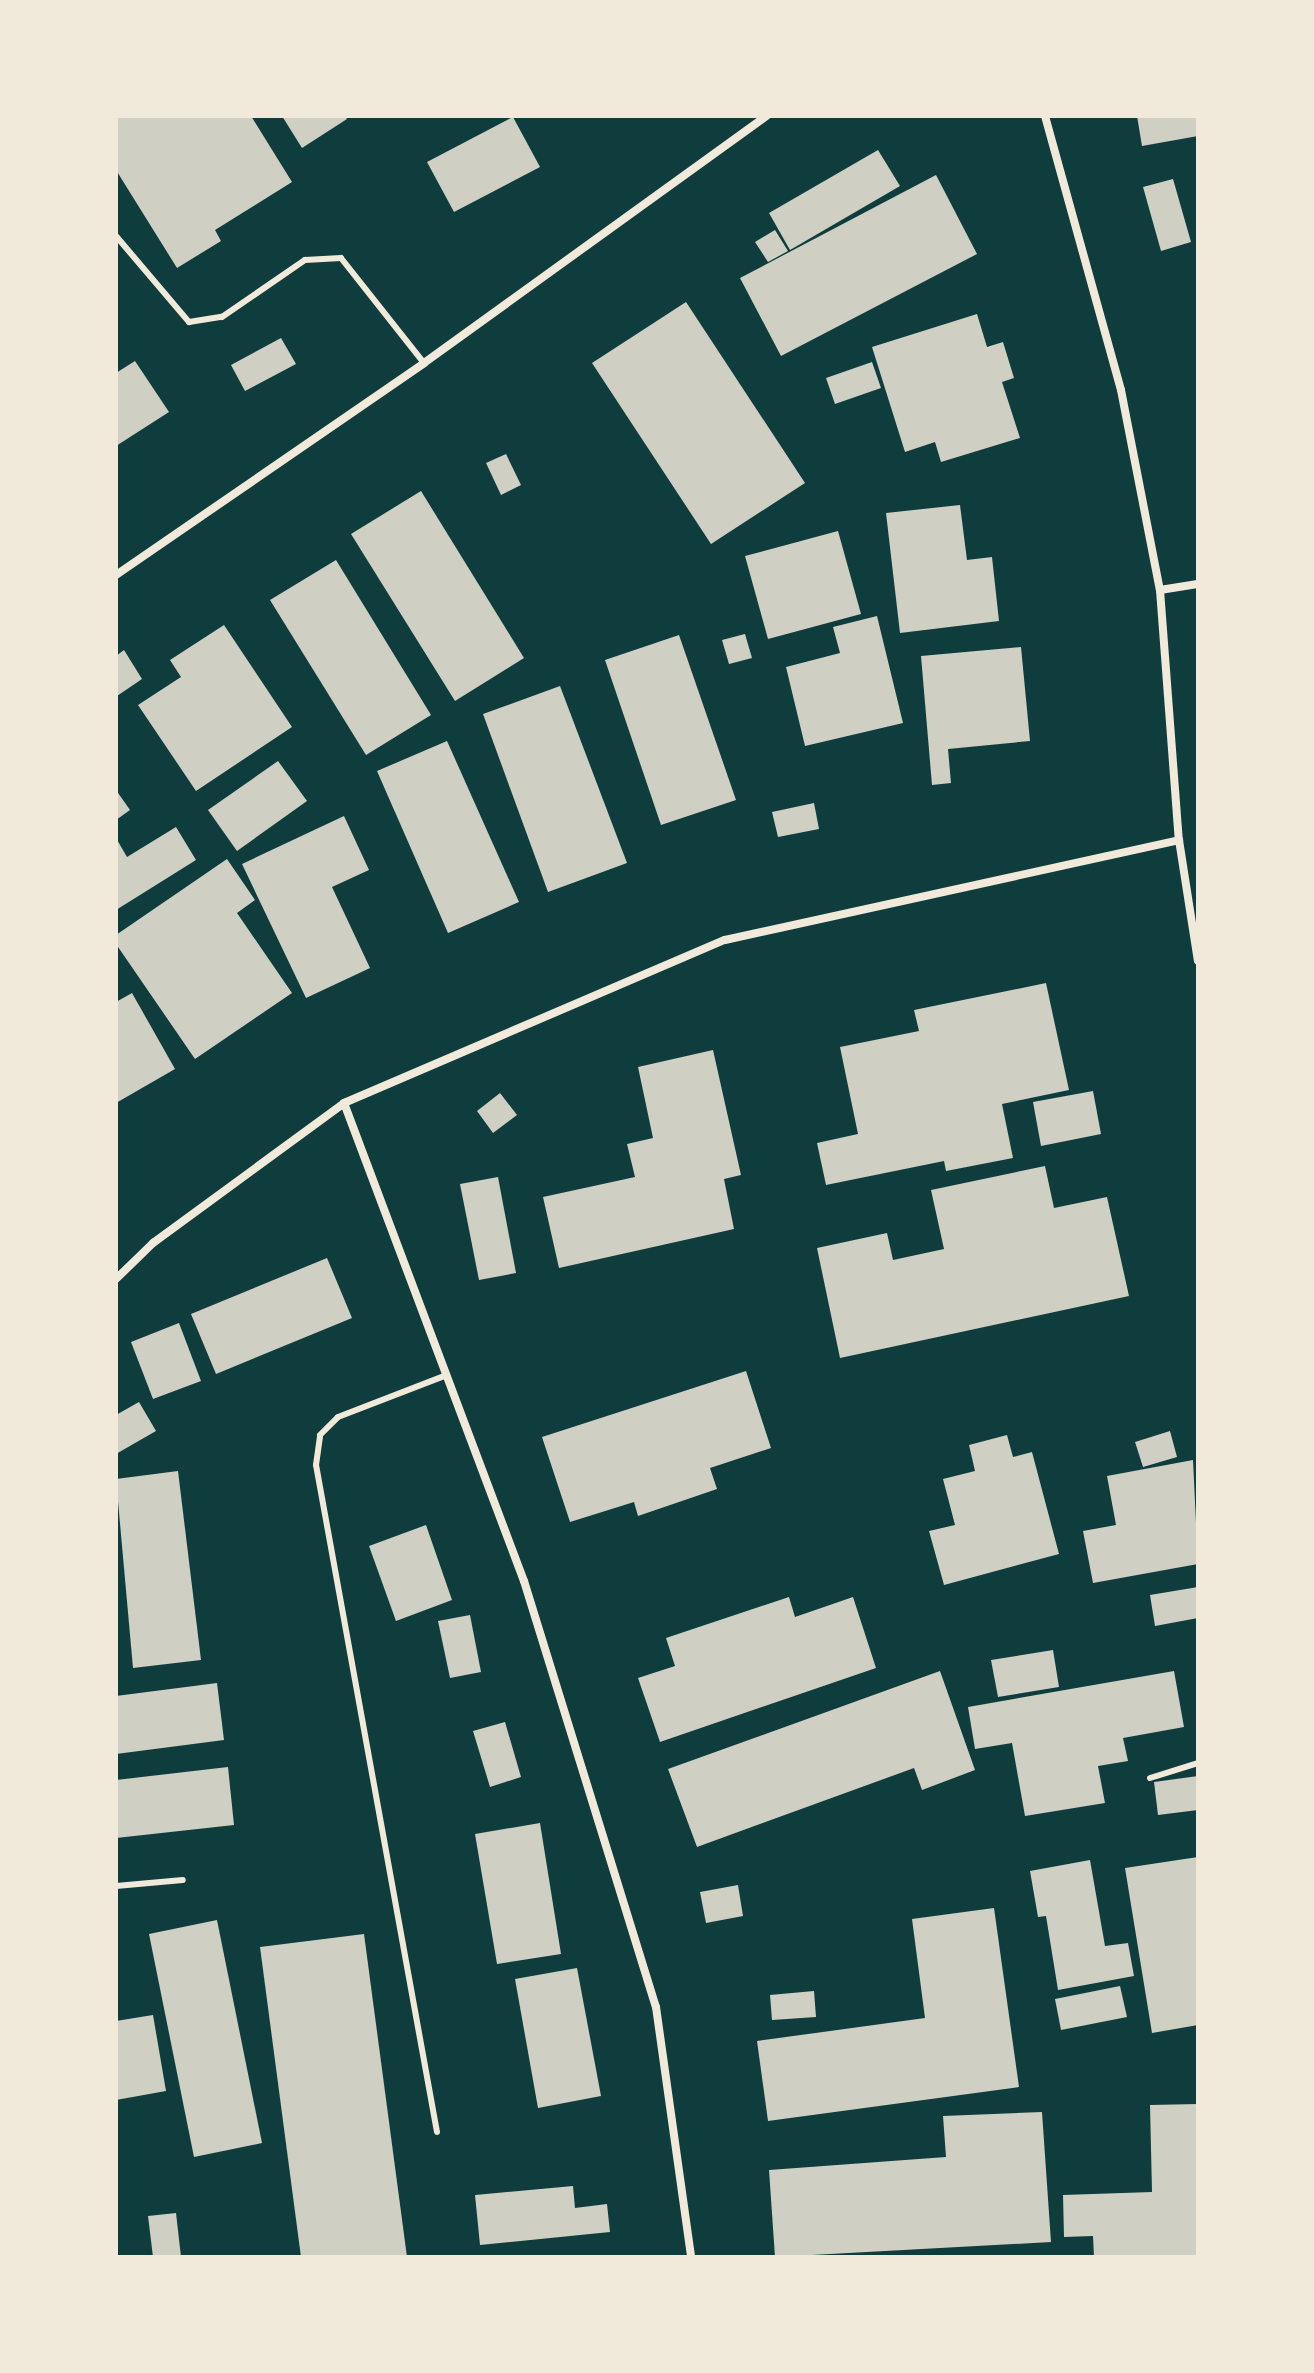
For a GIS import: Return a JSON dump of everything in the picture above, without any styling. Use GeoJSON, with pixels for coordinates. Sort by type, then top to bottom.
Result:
{"type":"FeatureCollection","features":[{"type":"Feature","properties":{"kind":"street"},"geometry":{"type":"LineString","coordinates":[[117,571],[424,363],[767,116]]}},
{"type":"Feature","properties":{"kind":"street"},"geometry":{"type":"LineString","coordinates":[[1045,116],[1121,390],[1160,590],[1179,840],[1198,961]]}},
{"type":"Feature","properties":{"kind":"street"},"geometry":{"type":"LineString","coordinates":[[1160,590],[1198,584]]}},
{"type":"Feature","properties":{"kind":"street"},"geometry":{"type":"LineString","coordinates":[[116,1279],[153,1243],[344,1103],[725,940],[1179,840]]}},
{"type":"Feature","properties":{"kind":"street"},"geometry":{"type":"LineString","coordinates":[[344,1103],[524,1581],[656,2007],[691,2257]]}},
{"type":"Feature","properties":{"kind":"lane"},"geometry":{"type":"LineString","coordinates":[[116,236],[189,322],[222,317],[305,260],[341,258],[424,363]]}},
{"type":"Feature","properties":{"kind":"lane"},"geometry":{"type":"LineString","coordinates":[[437,2132],[316,1465],[320,1435],[338,1417],[447,1375]]}},
{"type":"Feature","properties":{"kind":"lane"},"geometry":{"type":"LineString","coordinates":[[1150,1778],[1198,1763]]}},
{"type":"Feature","properties":{"kind":"lane"},"geometry":{"type":"LineString","coordinates":[[116,1886],[183,1880]]}},
{"type":"Feature","properties":{"kind":"building"},"geometry":{"type":"Polygon","coordinates":[[[116,116],[251,116],[292,182],[215,230],[221,241],[177,268],[116,170],[116,116]]]}},
{"type":"Feature","properties":{"kind":"building"},"geometry":{"type":"Polygon","coordinates":[[[282,116],[345,116],[347,119],[302,148],[282,116]]]}},
{"type":"Feature","properties":{"kind":"building"},"geometry":{"type":"Polygon","coordinates":[[[1137,116],[1198,116],[1198,136],[1142,146],[1137,116]]]}},
{"type":"Feature","properties":{"kind":"building"},"geometry":{"type":"Polygon","coordinates":[[[513,117],[540,167],[454,212],[427,162],[513,117]]]}},
{"type":"Feature","properties":{"kind":"building"},"geometry":{"type":"Polygon","coordinates":[[[878,150],[900,186],[790,250],[769,213],[878,150]]]}},
{"type":"Feature","properties":{"kind":"building"},"geometry":{"type":"Polygon","coordinates":[[[936,175],[977,254],[781,356],[740,278],[936,175]]]}},
{"type":"Feature","properties":{"kind":"building"},"geometry":{"type":"Polygon","coordinates":[[[1173,179],[1191,242],[1161,251],[1143,187],[1173,179]]]}},
{"type":"Feature","properties":{"kind":"building"},"geometry":{"type":"Polygon","coordinates":[[[775,230],[788,251],[768,262],[755,242],[775,230]]]}},
{"type":"Feature","properties":{"kind":"building"},"geometry":{"type":"Polygon","coordinates":[[[686,302],[805,483],[711,544],[592,363],[686,302]]]}},
{"type":"Feature","properties":{"kind":"building"},"geometry":{"type":"Polygon","coordinates":[[[977,314],[987,347],[1003,342],[1014,378],[1002,382],[1020,438],[941,462],[935,442],[905,452],[872,347],[977,314]]]}},
{"type":"Feature","properties":{"kind":"building"},"geometry":{"type":"Polygon","coordinates":[[[281,338],[296,364],[245,391],[231,365],[281,338]]]}},
{"type":"Feature","properties":{"kind":"building"},"geometry":{"type":"Polygon","coordinates":[[[135,361],[169,412],[116,446],[116,373],[135,361]]]}},
{"type":"Feature","properties":{"kind":"building"},"geometry":{"type":"Polygon","coordinates":[[[872,362],[881,388],[835,404],[826,378],[872,362]]]}},
{"type":"Feature","properties":{"kind":"building"},"geometry":{"type":"Polygon","coordinates":[[[506,454],[521,485],[501,495],[486,463],[506,454]]]}},
{"type":"Feature","properties":{"kind":"building"},"geometry":{"type":"Polygon","coordinates":[[[421,491],[524,658],[455,701],[351,534],[421,491]]]}},
{"type":"Feature","properties":{"kind":"building"},"geometry":{"type":"Polygon","coordinates":[[[960,505],[967,560],[992,557],[999,621],[900,633],[886,513],[960,505]]]}},
{"type":"Feature","properties":{"kind":"building"},"geometry":{"type":"Polygon","coordinates":[[[838,531],[861,614],[768,639],[745,556],[838,531]]]}},
{"type":"Feature","properties":{"kind":"building"},"geometry":{"type":"Polygon","coordinates":[[[336,560],[431,715],[366,755],[270,600],[336,560]]]}},
{"type":"Feature","properties":{"kind":"building"},"geometry":{"type":"Polygon","coordinates":[[[877,616],[903,723],[805,746],[786,667],[840,653],[833,627],[877,616]]]}},
{"type":"Feature","properties":{"kind":"building"},"geometry":{"type":"Polygon","coordinates":[[[224,625],[292,727],[196,791],[138,705],[181,677],[170,660],[224,625]]]}},
{"type":"Feature","properties":{"kind":"building"},"geometry":{"type":"Polygon","coordinates":[[[745,634],[752,658],[729,664],[722,640],[745,634]]]}},
{"type":"Feature","properties":{"kind":"building"},"geometry":{"type":"Polygon","coordinates":[[[679,635],[736,800],[661,825],[605,660],[679,635]]]}},
{"type":"Feature","properties":{"kind":"building"},"geometry":{"type":"Polygon","coordinates":[[[1021,647],[1030,741],[948,749],[951,783],[932,785],[921,656],[1021,647]]]}},
{"type":"Feature","properties":{"kind":"building"},"geometry":{"type":"Polygon","coordinates":[[[124,650],[142,679],[117,696],[116,656],[124,650]]]}},
{"type":"Feature","properties":{"kind":"building"},"geometry":{"type":"Polygon","coordinates":[[[560,686],[627,863],[548,892],[483,714],[560,686]]]}},
{"type":"Feature","properties":{"kind":"building"},"geometry":{"type":"Polygon","coordinates":[[[447,741],[519,902],[448,933],[377,771],[447,741]]]}},
{"type":"Feature","properties":{"kind":"building"},"geometry":{"type":"Polygon","coordinates":[[[278,761],[307,801],[237,851],[208,810],[278,761]]]}},
{"type":"Feature","properties":{"kind":"building"},"geometry":{"type":"Polygon","coordinates":[[[116,790],[130,810],[116,820],[116,790]]]}},
{"type":"Feature","properties":{"kind":"building"},"geometry":{"type":"Polygon","coordinates":[[[814,803],[819,829],[778,837],[772,812],[814,803]]]}},
{"type":"Feature","properties":{"kind":"building"},"geometry":{"type":"Polygon","coordinates":[[[344,816],[369,870],[332,887],[370,968],[306,998],[242,864],[344,816]]]}},
{"type":"Feature","properties":{"kind":"building"},"geometry":{"type":"Polygon","coordinates":[[[176,827],[196,860],[116,910],[116,838],[127,857],[176,827]]]}},
{"type":"Feature","properties":{"kind":"building"},"geometry":{"type":"Polygon","coordinates":[[[227,859],[255,900],[237,913],[292,993],[195,1059],[116,944],[116,935],[227,859]]]}},
{"type":"Feature","properties":{"kind":"building"},"geometry":{"type":"Polygon","coordinates":[[[1046,983],[1069,1090],[1002,1104],[1013,1158],[946,1171],[944,1161],[826,1185],[817,1143],[858,1134],[840,1047],[919,1031],[914,1010],[1046,983]]]}},
{"type":"Feature","properties":{"kind":"building"},"geometry":{"type":"Polygon","coordinates":[[[132,993],[175,1069],[116,1103],[116,1002],[132,993]]]}},
{"type":"Feature","properties":{"kind":"building"},"geometry":{"type":"Polygon","coordinates":[[[713,1050],[741,1175],[724,1179],[734,1229],[559,1268],[543,1197],[635,1177],[627,1144],[653,1138],[638,1067],[713,1050]]]}},
{"type":"Feature","properties":{"kind":"building"},"geometry":{"type":"Polygon","coordinates":[[[1093,1091],[1101,1134],[1041,1146],[1033,1102],[1093,1091]]]}},
{"type":"Feature","properties":{"kind":"building"},"geometry":{"type":"Polygon","coordinates":[[[500,1093],[517,1115],[493,1133],[477,1111],[500,1093]]]}},
{"type":"Feature","properties":{"kind":"building"},"geometry":{"type":"Polygon","coordinates":[[[1045,1166],[1054,1208],[1107,1197],[1129,1296],[840,1358],[817,1248],[887,1233],[893,1260],[944,1249],[931,1190],[1045,1166]]]}},
{"type":"Feature","properties":{"kind":"building"},"geometry":{"type":"Polygon","coordinates":[[[498,1177],[516,1273],[479,1280],[460,1184],[498,1177]]]}},
{"type":"Feature","properties":{"kind":"building"},"geometry":{"type":"Polygon","coordinates":[[[327,1258],[352,1318],[216,1374],[191,1314],[327,1258]]]}},
{"type":"Feature","properties":{"kind":"building"},"geometry":{"type":"Polygon","coordinates":[[[179,1323],[201,1381],[153,1399],[131,1342],[179,1323]]]}},
{"type":"Feature","properties":{"kind":"building"},"geometry":{"type":"Polygon","coordinates":[[[746,1371],[771,1448],[710,1468],[717,1489],[638,1516],[634,1502],[570,1522],[542,1437],[746,1371]]]}},
{"type":"Feature","properties":{"kind":"building"},"geometry":{"type":"Polygon","coordinates":[[[139,1402],[156,1431],[116,1454],[116,1415],[139,1402]]]}},
{"type":"Feature","properties":{"kind":"building"},"geometry":{"type":"Polygon","coordinates":[[[1170,1431],[1177,1457],[1143,1467],[1135,1442],[1170,1431]]]}},
{"type":"Feature","properties":{"kind":"building"},"geometry":{"type":"Polygon","coordinates":[[[1007,1435],[1013,1457],[1032,1452],[1059,1554],[944,1585],[929,1531],[955,1525],[943,1479],[975,1471],[969,1445],[1007,1435]]]}},
{"type":"Feature","properties":{"kind":"building"},"geometry":{"type":"Polygon","coordinates":[[[1193,1460],[1198,1564],[1093,1583],[1083,1531],[1116,1525],[1107,1476],[1193,1460]]]}},
{"type":"Feature","properties":{"kind":"building"},"geometry":{"type":"Polygon","coordinates":[[[178,1471],[201,1660],[133,1668],[116,1479],[178,1471]]]}},
{"type":"Feature","properties":{"kind":"building"},"geometry":{"type":"Polygon","coordinates":[[[426,1525],[452,1600],[396,1621],[369,1546],[426,1525]]]}},
{"type":"Feature","properties":{"kind":"building"},"geometry":{"type":"Polygon","coordinates":[[[1198,1587],[1198,1618],[1155,1626],[1150,1595],[1198,1587]]]}},
{"type":"Feature","properties":{"kind":"building"},"geometry":{"type":"Polygon","coordinates":[[[789,1597],[795,1617],[853,1597],[876,1668],[660,1742],[638,1678],[675,1666],[666,1638],[789,1597]]]}},
{"type":"Feature","properties":{"kind":"building"},"geometry":{"type":"Polygon","coordinates":[[[470,1615],[481,1672],[450,1678],[438,1621],[470,1615]]]}},
{"type":"Feature","properties":{"kind":"building"},"geometry":{"type":"Polygon","coordinates":[[[1053,1650],[1059,1687],[998,1697],[991,1660],[1053,1650]]]}},
{"type":"Feature","properties":{"kind":"building"},"geometry":{"type":"Polygon","coordinates":[[[940,1671],[975,1770],[922,1790],[914,1768],[697,1847],[668,1769],[940,1671]]]}},
{"type":"Feature","properties":{"kind":"building"},"geometry":{"type":"Polygon","coordinates":[[[1174,1671],[1184,1727],[1123,1738],[1128,1761],[1098,1766],[1105,1803],[1025,1816],[1012,1743],[975,1749],[968,1707],[1174,1671]]]}},
{"type":"Feature","properties":{"kind":"building"},"geometry":{"type":"Polygon","coordinates":[[[217,1683],[224,1740],[116,1754],[116,1696],[217,1683]]]}},
{"type":"Feature","properties":{"kind":"building"},"geometry":{"type":"Polygon","coordinates":[[[505,1722],[521,1777],[490,1787],[473,1731],[505,1722]]]}},
{"type":"Feature","properties":{"kind":"building"},"geometry":{"type":"Polygon","coordinates":[[[228,1767],[234,1825],[116,1838],[116,1780],[228,1767]]]}},
{"type":"Feature","properties":{"kind":"building"},"geometry":{"type":"Polygon","coordinates":[[[1198,1776],[1198,1810],[1158,1815],[1154,1782],[1198,1776]]]}},
{"type":"Feature","properties":{"kind":"building"},"geometry":{"type":"Polygon","coordinates":[[[540,1823],[561,1954],[497,1964],[475,1834],[540,1823]]]}},
{"type":"Feature","properties":{"kind":"building"},"geometry":{"type":"Polygon","coordinates":[[[1198,1857],[1198,2025],[1152,2033],[1125,1868],[1198,1857]]]}},
{"type":"Feature","properties":{"kind":"building"},"geometry":{"type":"Polygon","coordinates":[[[1090,1860],[1105,1946],[1128,1943],[1134,1976],[1058,1990],[1046,1916],[1038,1917],[1030,1871],[1090,1860]]]}},
{"type":"Feature","properties":{"kind":"building"},"geometry":{"type":"Polygon","coordinates":[[[738,1885],[743,1916],[706,1923],[700,1892],[738,1885]]]}},
{"type":"Feature","properties":{"kind":"building"},"geometry":{"type":"Polygon","coordinates":[[[994,1908],[1019,2087],[768,2121],[757,2041],[925,2018],[912,1919],[994,1908]]]}},
{"type":"Feature","properties":{"kind":"building"},"geometry":{"type":"Polygon","coordinates":[[[217,1920],[262,2143],[194,2157],[149,1934],[217,1920]]]}},
{"type":"Feature","properties":{"kind":"building"},"geometry":{"type":"Polygon","coordinates":[[[364,1934],[407,2257],[301,2257],[260,1947],[364,1934]]]}},
{"type":"Feature","properties":{"kind":"building"},"geometry":{"type":"Polygon","coordinates":[[[577,1968],[601,2096],[538,2108],[515,1979],[577,1968]]]}},
{"type":"Feature","properties":{"kind":"building"},"geometry":{"type":"Polygon","coordinates":[[[1120,1986],[1127,2017],[1061,2030],[1055,1999],[1120,1986]]]}},
{"type":"Feature","properties":{"kind":"building"},"geometry":{"type":"Polygon","coordinates":[[[814,1991],[816,2017],[772,2020],[770,1995],[814,1991]]]}},
{"type":"Feature","properties":{"kind":"building"},"geometry":{"type":"Polygon","coordinates":[[[153,2015],[166,2091],[116,2100],[116,2021],[153,2015]]]}},
{"type":"Feature","properties":{"kind":"building"},"geometry":{"type":"Polygon","coordinates":[[[1198,2104],[1198,2257],[1094,2257],[1093,2236],[1064,2237],[1063,2195],[1152,2192],[1150,2105],[1198,2104]]]}},
{"type":"Feature","properties":{"kind":"building"},"geometry":{"type":"Polygon","coordinates":[[[1042,2112],[1051,2242],[775,2257],[769,2170],[946,2157],[943,2116],[1042,2112]]]}},
{"type":"Feature","properties":{"kind":"building"},"geometry":{"type":"Polygon","coordinates":[[[573,2186],[575,2208],[607,2204],[610,2232],[480,2245],[475,2195],[573,2186]]]}},
{"type":"Feature","properties":{"kind":"building"},"geometry":{"type":"Polygon","coordinates":[[[176,2213],[181,2257],[153,2257],[148,2216],[176,2213]]]}}]}
